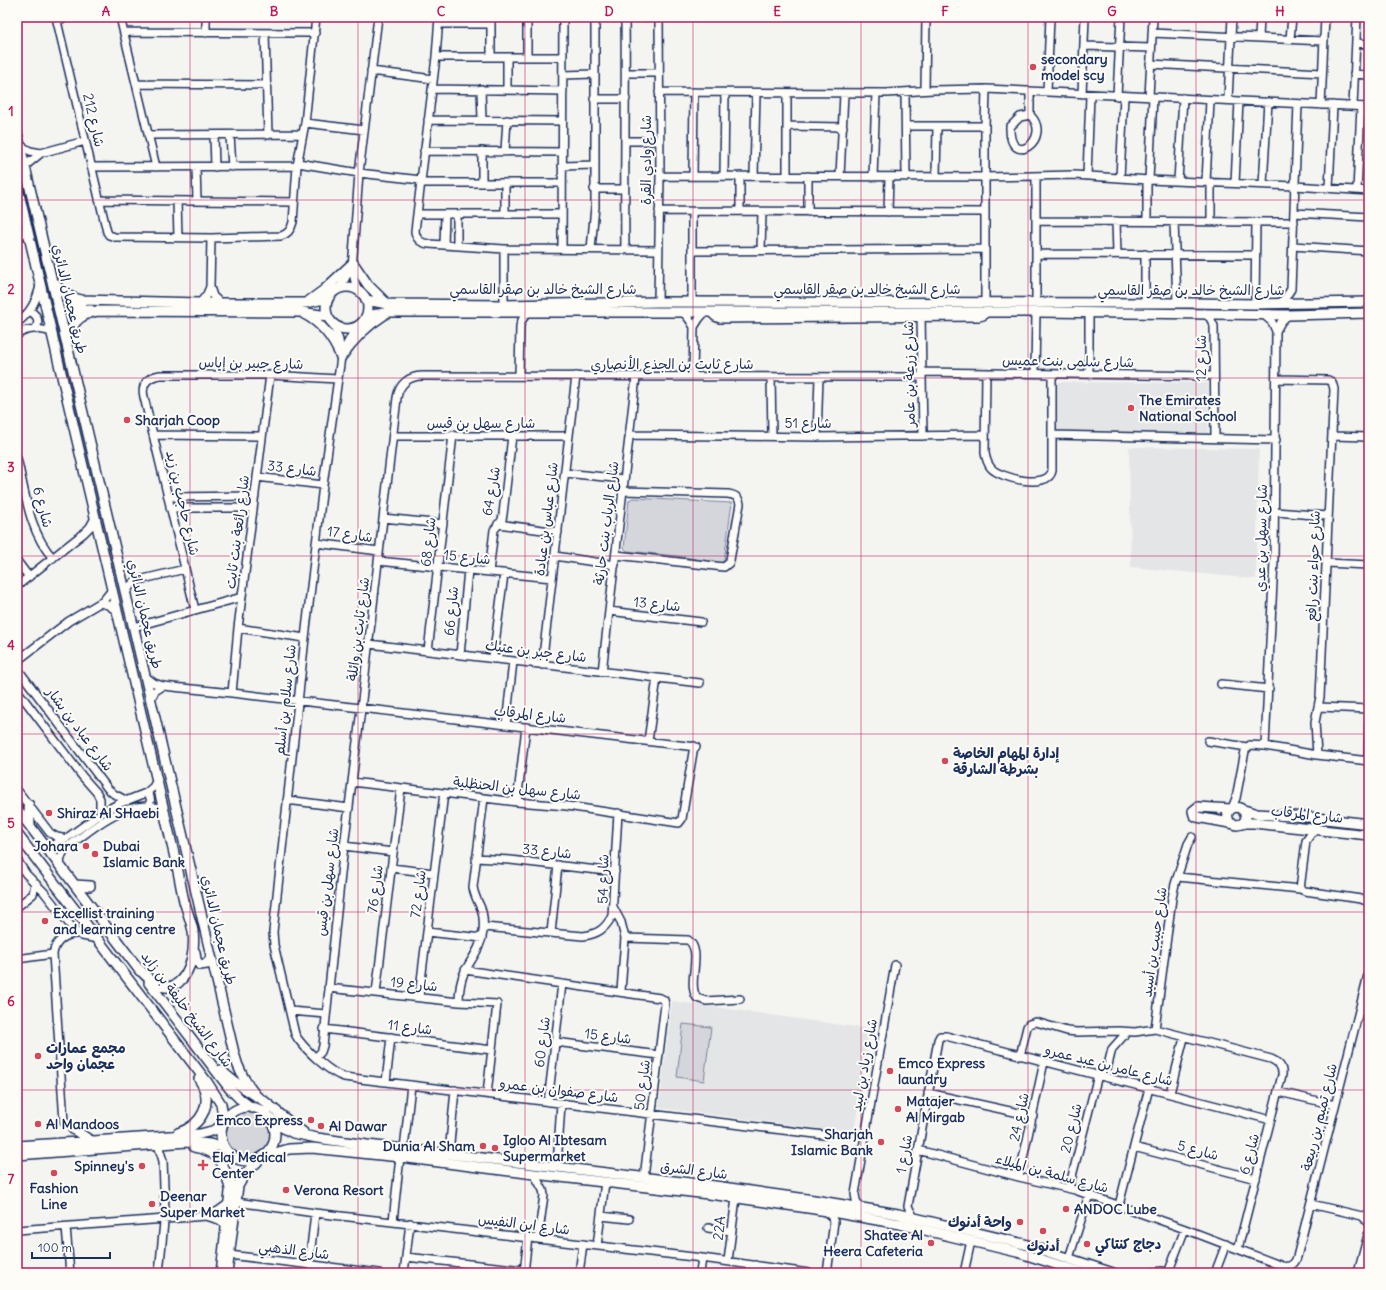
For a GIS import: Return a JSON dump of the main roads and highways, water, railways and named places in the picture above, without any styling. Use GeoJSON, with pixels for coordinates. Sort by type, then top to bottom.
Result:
{"type":"FeatureCollection","features":[{"type":"Feature","properties":{"kind":"main road","name":"طريق عجمان الدائري"},"geometry":{"type":"LineString","coordinates":[[17,133],[236,1060],[244,1079],[257,1096]]}},
{"type":"Feature","properties":{"kind":"main road","name":"طريق عجمان الدائري"},"geometry":{"type":"LineString","coordinates":[[17,185],[165,813],[184,902],[191,925],[193,943],[191,962],[186,974],[176,984],[168,987],[160,986],[154,983],[137,967]]}},
{"type":"Feature","properties":{"kind":"main road"},"geometry":{"type":"LineString","coordinates":[[301,312],[314,320],[325,330],[341,357],[349,346],[388,308],[368,285],[353,263],[324,290],[306,303]]}},
{"type":"Feature","properties":{"kind":"main road"},"geometry":{"type":"LineString","coordinates":[[51,277],[56,286],[67,295],[76,299],[98,301],[306,303],[328,298]]}},
{"type":"Feature","properties":{"kind":"main road"},"geometry":{"type":"LineString","coordinates":[[348,287],[357,290],[366,300],[368,308],[366,316],[356,327],[344,329],[333,324],[327,316],[326,307],[328,298],[338,289],[348,287]]}},
{"type":"Feature","properties":{"kind":"main road","name":"شارع الشيخ خالد بن صقر القاسمي"},"geometry":{"type":"LineString","coordinates":[[366,300],[388,308],[512,312],[708,312],[740,315],[921,315],[986,307]]}},
{"type":"Feature","properties":{"kind":"main road"},"geometry":{"type":"LineString","coordinates":[[98,301],[73,303],[70,306],[74,311],[301,312],[327,316]]}},
{"type":"Feature","properties":{"kind":"main road","name":"شارع الشيخ خالد بن صقر القاسمي"},"geometry":{"type":"LineString","coordinates":[[366,316],[388,308],[658,302],[1036,307],[1145,303],[1301,304],[1367,301]]}},
{"type":"Feature","properties":{"kind":"main road"},"geometry":{"type":"LineString","coordinates":[[620,312],[613,307],[627,306],[636,303]]}},
{"type":"Feature","properties":{"kind":"main road"},"geometry":{"type":"LineString","coordinates":[[1175,313],[1191,309],[1193,306],[1190,303]]}},
{"type":"Feature","properties":{"kind":"main road","name":"شارع الشيخ خالد بن صقر القاسمي"},"geometry":{"type":"LineString","coordinates":[[1036,307],[1089,312],[1288,315],[1369,313]]}},
{"type":"Feature","properties":{"kind":"main road"},"geometry":{"type":"LineString","coordinates":[[66,343],[76,321],[87,313],[97,311]]}},
{"type":"Feature","properties":{"kind":"main road"},"geometry":{"type":"LineString","coordinates":[[29,805],[30,826]]}},
{"type":"Feature","properties":{"kind":"main road"},"geometry":{"type":"LineString","coordinates":[[1236,807],[1243,809],[1246,816],[1244,822],[1237,825],[1230,822],[1197,817],[1194,816],[1193,811],[1198,808],[1236,807]]}},
{"type":"Feature","properties":{"kind":"main road"},"geometry":{"type":"LineString","coordinates":[[1230,822],[1227,816],[1231,808]]}},
{"type":"Feature","properties":{"kind":"main road","name":"شارع الشيخ خليفة بن زايد"},"geometry":{"type":"LineString","coordinates":[[17,809],[230,1089],[252,1108]]}},
{"type":"Feature","properties":{"kind":"main road","name":"شارع المرقاب"},"geometry":{"type":"LineString","coordinates":[[1243,809],[1257,814],[1308,817],[1369,824]]}},
{"type":"Feature","properties":{"kind":"main road","name":"شارع المرقاب"},"geometry":{"type":"LineString","coordinates":[[1242,824],[1254,823],[1369,835]]}},
{"type":"Feature","properties":{"kind":"main road","name":"شارع الشيخ خليفة بن زايد"},"geometry":{"type":"LineString","coordinates":[[17,834],[215,1094],[223,1110],[223,1124]]}},
{"type":"Feature","properties":{"kind":"main road"},"geometry":{"type":"LineString","coordinates":[[75,885],[90,886]]}},
{"type":"Feature","properties":{"kind":"main road"},"geometry":{"type":"LineString","coordinates":[[191,925],[195,936],[196,960],[198,964],[205,965],[211,956]]}},
{"type":"Feature","properties":{"kind":"main road"},"geometry":{"type":"LineString","coordinates":[[144,999],[156,1009],[184,1044],[187,1046],[190,1044],[191,1038]]}},
{"type":"Feature","properties":{"kind":"main road"},"geometry":{"type":"LineString","coordinates":[[144,999],[153,1018],[196,1075],[206,1092],[205,1109],[199,1120],[185,1130],[169,1136]]}},
{"type":"Feature","properties":{"kind":"main road"},"geometry":{"type":"LineString","coordinates":[[171,1012],[222,1072],[257,1096],[297,1128],[317,1138]]}},
{"type":"Feature","properties":{"kind":"main road"},"geometry":{"type":"LineString","coordinates":[[17,1146],[200,1134],[212,1131],[223,1124],[228,1116],[239,1109],[258,1109],[269,1117],[274,1128],[275,1140],[269,1152],[248,1170],[242,1178],[232,1202],[226,1225],[221,1273]]}},
{"type":"Feature","properties":{"kind":"main road","name":"شارع الشرق"},"geometry":{"type":"LineString","coordinates":[[269,1117],[280,1126],[293,1132],[317,1138],[402,1153],[538,1175],[736,1198],[900,1224],[971,1240],[1046,1261],[1078,1272]]}},
{"type":"Feature","properties":{"kind":"main road"},"geometry":{"type":"LineString","coordinates":[[223,1124],[222,1140],[230,1166],[230,1189]]}},
{"type":"Feature","properties":{"kind":"main road"},"geometry":{"type":"LineString","coordinates":[[73,1129],[91,1141]]}},
{"type":"Feature","properties":{"kind":"main road"},"geometry":{"type":"LineString","coordinates":[[17,1155],[187,1142],[202,1143],[226,1150],[236,1158],[246,1161],[256,1160],[263,1157]]}},
{"type":"Feature","properties":{"kind":"main road"},"geometry":{"type":"LineString","coordinates":[[116,1148],[194,1147],[202,1148],[212,1153],[219,1159],[225,1167],[232,1202],[227,1273]]}},
{"type":"Feature","properties":{"kind":"main road","name":"شارع الشرق"},"geometry":{"type":"LineString","coordinates":[[263,1157],[284,1150],[299,1148],[449,1154],[753,1191],[843,1204],[898,1214],[1004,1239],[1069,1258],[1113,1273]]}},
{"type":"Feature","properties":{"kind":"main road"},"geometry":{"type":"LineString","coordinates":[[538,1175],[542,1169],[557,1167]]}},
{"type":"Feature","properties":{"kind":"main road"},"geometry":{"type":"LineString","coordinates":[[1359,1273],[1369,1235]]}},
{"type":"Feature","properties":{"kind":"place","name":"secondary model scy"},"geometry":{"type":"Point","coordinates":[1033,67]}},
{"type":"Feature","properties":{"kind":"place","name":"The Emirates National School"},"geometry":{"type":"Point","coordinates":[1131,408]}},
{"type":"Feature","properties":{"kind":"place","name":"Sharjah Coop"},"geometry":{"type":"Point","coordinates":[127,420]}},
{"type":"Feature","properties":{"kind":"place","name":"إدارة المهام الخاصة بشرطة الشارقة"},"geometry":{"type":"Point","coordinates":[945,761]}},
{"type":"Feature","properties":{"kind":"place","name":"Shiraz Al SHaebi"},"geometry":{"type":"Point","coordinates":[49,813]}},
{"type":"Feature","properties":{"kind":"place","name":"Johara"},"geometry":{"type":"Point","coordinates":[86,846]}},
{"type":"Feature","properties":{"kind":"place","name":"Dubai Islamic Bank"},"geometry":{"type":"Point","coordinates":[95,854]}},
{"type":"Feature","properties":{"kind":"place","name":"Excellist training and learning centre"},"geometry":{"type":"Point","coordinates":[45,921]}},
{"type":"Feature","properties":{"kind":"place","name":"مجمع عمارات عجمان واحد"},"geometry":{"type":"Point","coordinates":[38,1056]}},
{"type":"Feature","properties":{"kind":"place","name":"Emco Express laundry"},"geometry":{"type":"Point","coordinates":[890,1071]}},
{"type":"Feature","properties":{"kind":"place","name":"Matajer Al Mirgab"},"geometry":{"type":"Point","coordinates":[898,1109]}},
{"type":"Feature","properties":{"kind":"place","name":"Emco Express"},"geometry":{"type":"Point","coordinates":[311,1120]}},
{"type":"Feature","properties":{"kind":"place","name":"Al Mandoos"},"geometry":{"type":"Point","coordinates":[38,1124]}},
{"type":"Feature","properties":{"kind":"place","name":"Al Dawar"},"geometry":{"type":"Point","coordinates":[321,1126]}},
{"type":"Feature","properties":{"kind":"place","name":"Sharjah Islamic Bank"},"geometry":{"type":"Point","coordinates":[881,1142]}},
{"type":"Feature","properties":{"kind":"place","name":"Dunia Al Sham"},"geometry":{"type":"Point","coordinates":[483,1146]}},
{"type":"Feature","properties":{"kind":"place","name":"Igloo Al Ibtesam Supermarket"},"geometry":{"type":"Point","coordinates":[495,1148]}},
{"type":"Feature","properties":{"kind":"place","name":"Elaj Medical Center"},"geometry":{"type":"Point","coordinates":[203,1165]}},
{"type":"Feature","properties":{"kind":"place","name":"Spinney's"},"geometry":{"type":"Point","coordinates":[142,1166]}},
{"type":"Feature","properties":{"kind":"place","name":"Fashion Line"},"geometry":{"type":"Point","coordinates":[54,1173]}},
{"type":"Feature","properties":{"kind":"place","name":"Verona Resort"},"geometry":{"type":"Point","coordinates":[286,1190]}},
{"type":"Feature","properties":{"kind":"place","name":"Deenar Super Market"},"geometry":{"type":"Point","coordinates":[152,1204]}},
{"type":"Feature","properties":{"kind":"place","name":"ANDOC Lube"},"geometry":{"type":"Point","coordinates":[1066,1209]}},
{"type":"Feature","properties":{"kind":"place","name":"واحة أدنوك"},"geometry":{"type":"Point","coordinates":[1020,1222]}},
{"type":"Feature","properties":{"kind":"place","name":"أدنوك"},"geometry":{"type":"Point","coordinates":[1043,1231]}},
{"type":"Feature","properties":{"kind":"place","name":"Shatee Al Heera Cafeteria"},"geometry":{"type":"Point","coordinates":[931,1243]}},
{"type":"Feature","properties":{"kind":"place","name":"دجاج كنتاكي"},"geometry":{"type":"Point","coordinates":[1087,1244]}}]}
